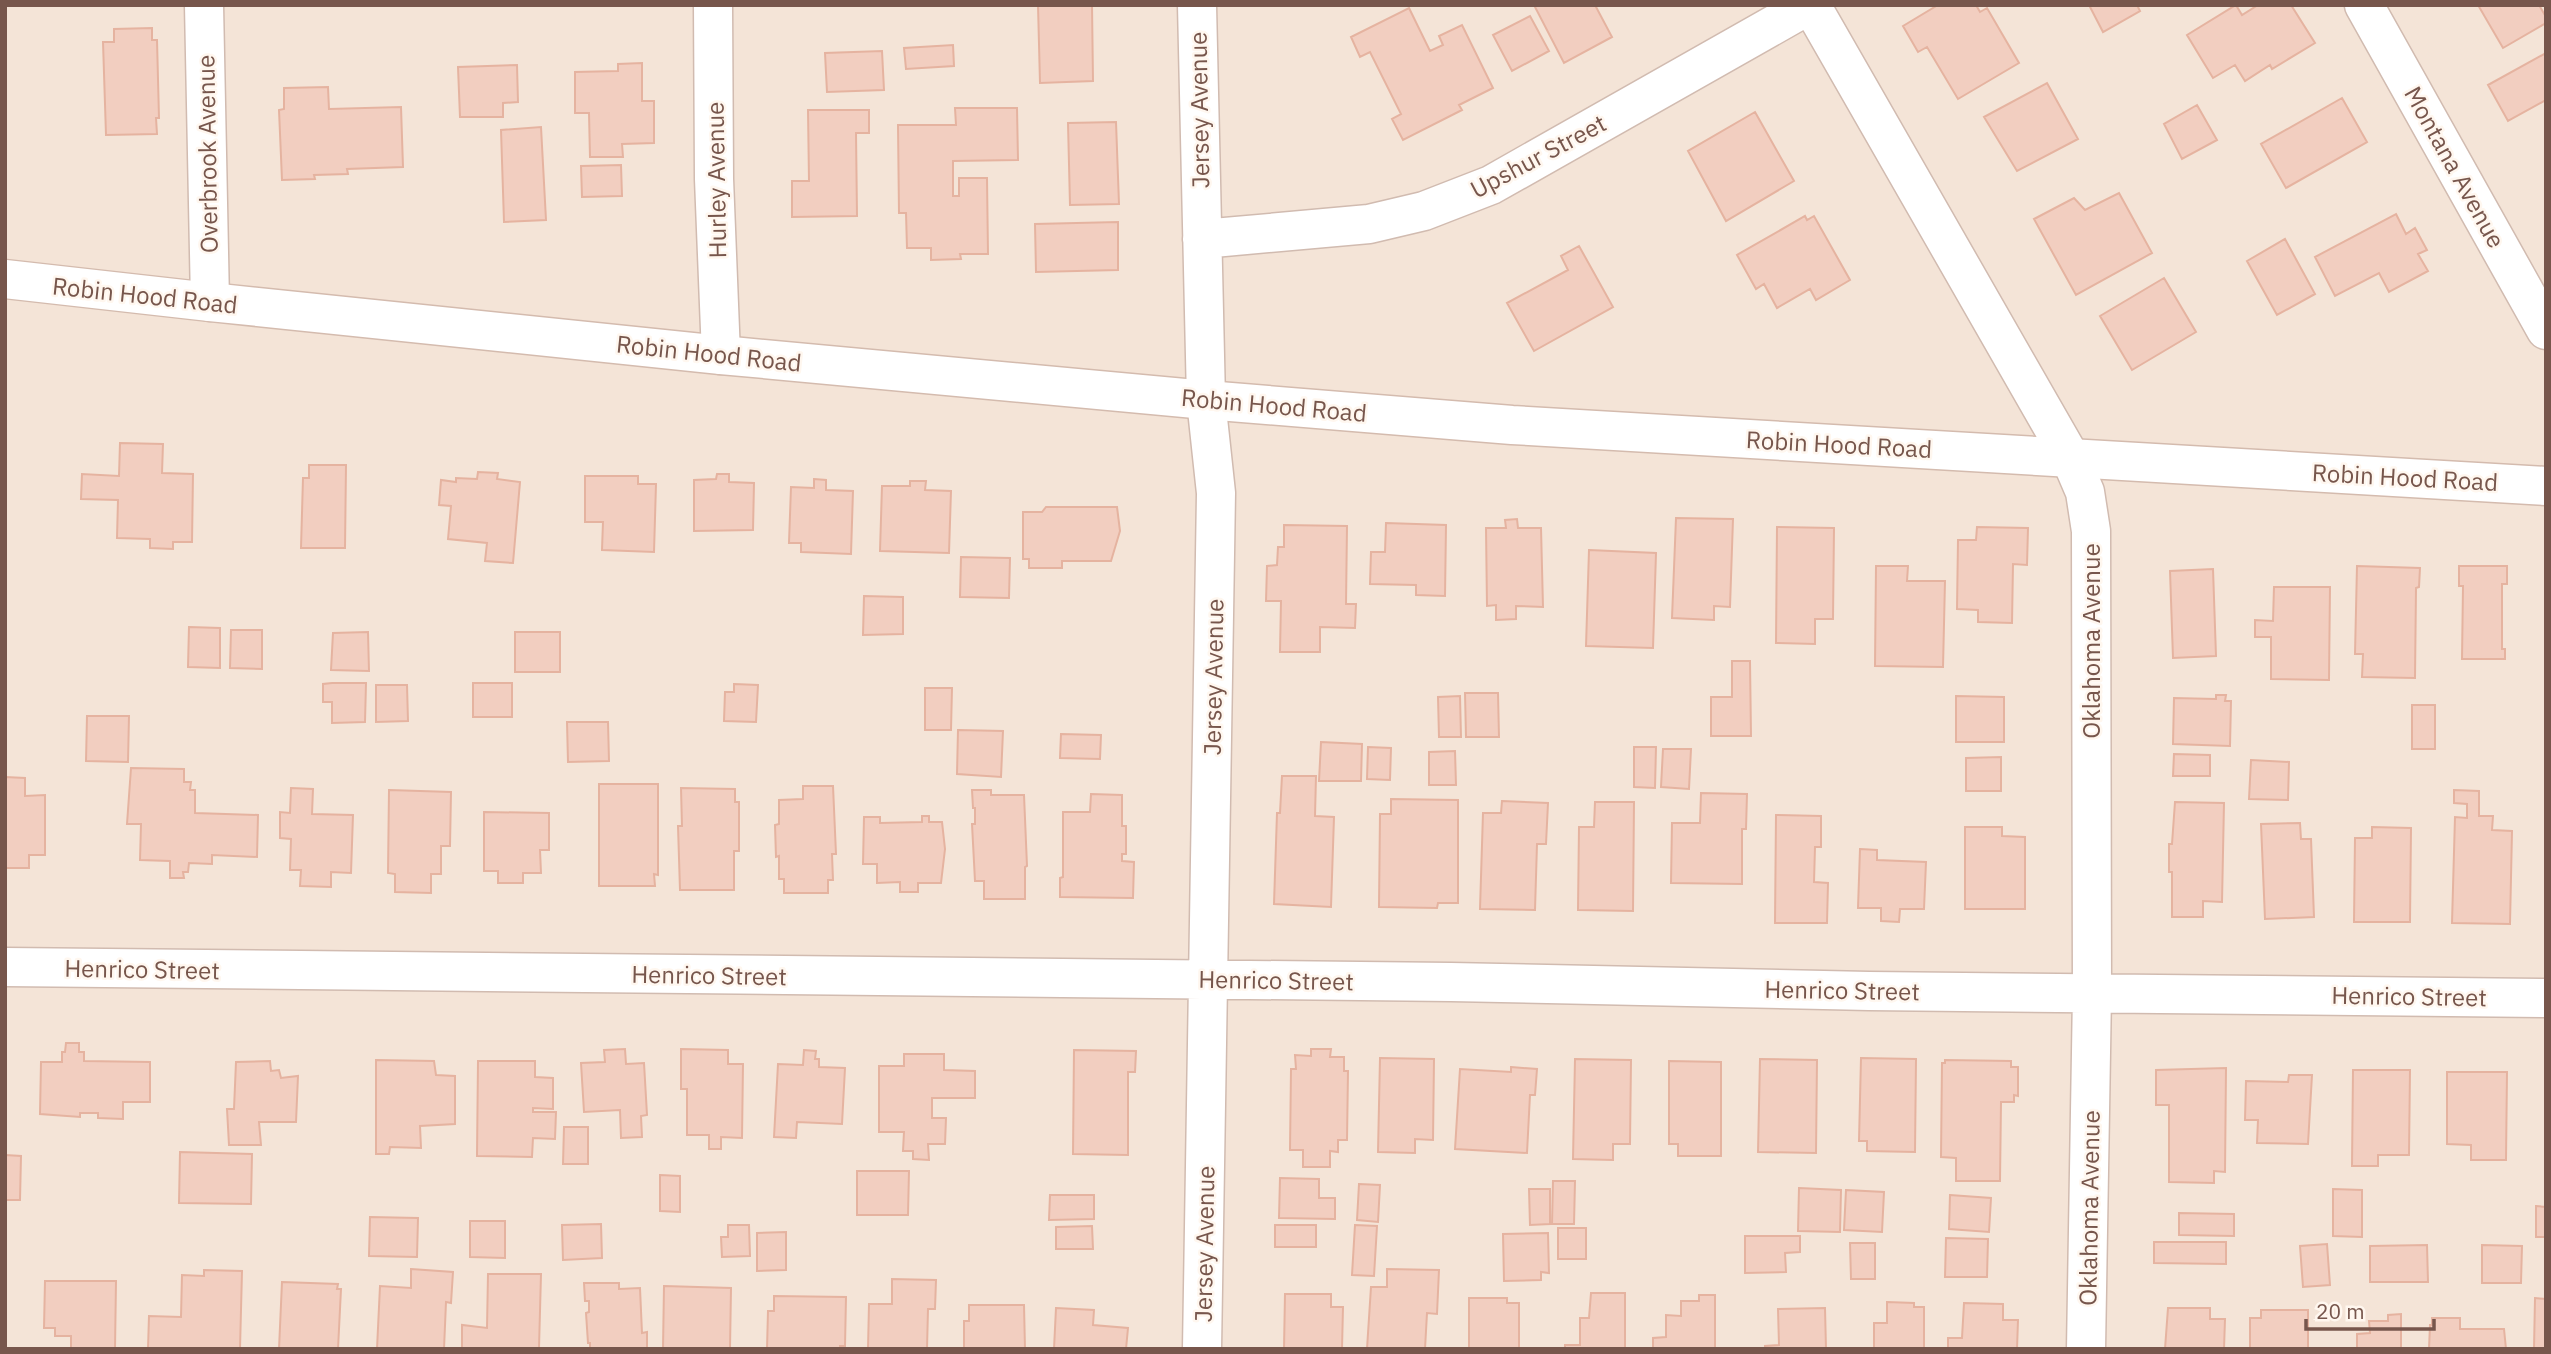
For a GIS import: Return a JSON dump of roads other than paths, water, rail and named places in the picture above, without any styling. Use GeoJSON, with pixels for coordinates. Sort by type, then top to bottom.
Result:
{"type":"FeatureCollection","features":[{"type":"Feature","properties":{"kind":"street","name":"Overbrook Avenue"},"geometry":{"type":"LineString","coordinates":[[204,5],[210,302]]}},
{"type":"Feature","properties":{"kind":"street","name":"Hurley Avenue"},"geometry":{"type":"LineString","coordinates":[[713,5],[714,179],[721,355]]}},
{"type":"Feature","properties":{"kind":"street","name":"Jersey Avenue"},"geometry":{"type":"LineString","coordinates":[[1197,5],[1206,400],[1216,493],[1202,1349]]}},
{"type":"Feature","properties":{"kind":"street","name":"Upshur Street"},"geometry":{"type":"LineString","coordinates":[[1202,239],[1369,224],[1424,211],[1492,186],[1810,5]]}},
{"type":"Feature","properties":{"kind":"street","name":"Oklahoma Avenue"},"geometry":{"type":"LineString","coordinates":[[1810,5],[2070,457],[2085,492],[2091,531],[2092,993],[2086,1349]]}},
{"type":"Feature","properties":{"kind":"street","name":"Montana Avenue"},"geometry":{"type":"LineString","coordinates":[[2364,5],[2546,330]]}},
{"type":"Feature","properties":{"kind":"street","name":"Robin Hood Road"},"geometry":{"type":"LineString","coordinates":[[5,279],[721,355],[1512,425],[2546,486]]}},
{"type":"Feature","properties":{"kind":"street","name":"Henrico Street"},"geometry":{"type":"LineString","coordinates":[[5,967],[1208,979],[1856,991],[2546,998]]}}]}
